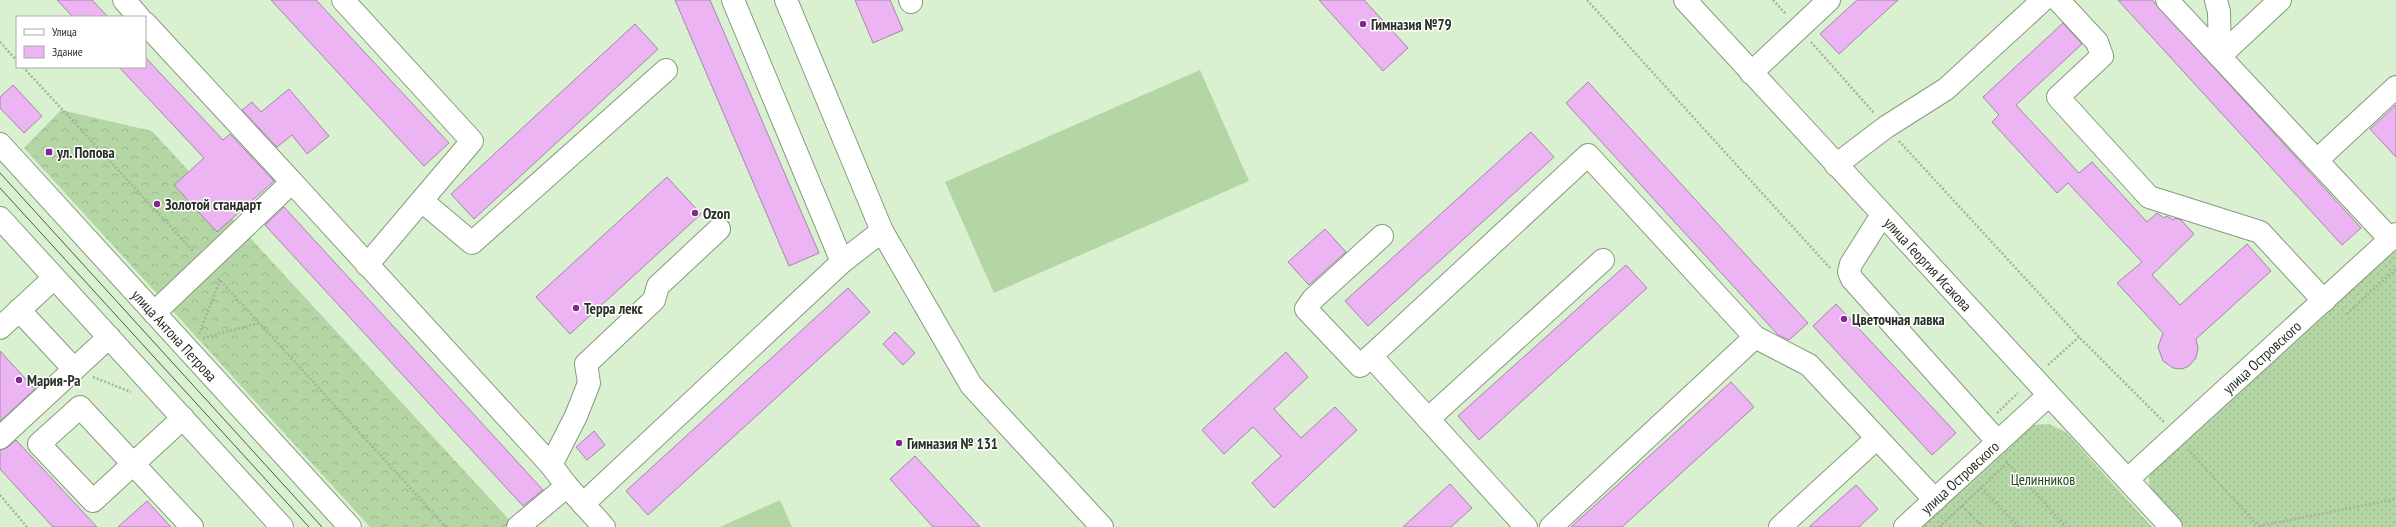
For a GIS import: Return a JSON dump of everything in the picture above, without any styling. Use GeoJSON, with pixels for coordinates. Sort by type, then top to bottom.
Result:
{"type":"FeatureCollection","features":[{"type":"Feature","properties":{"kind":"street"},"geometry":{"type":"LineString","coordinates":[[124,0],[138,16]]}},
{"type":"Feature","properties":{"kind":"street"},"geometry":{"type":"LineString","coordinates":[[343,0],[472,141],[367,265]]}},
{"type":"Feature","properties":{"kind":"street"},"geometry":{"type":"LineString","coordinates":[[733,0],[842,262]]}},
{"type":"Feature","properties":{"kind":"street"},"geometry":{"type":"LineString","coordinates":[[786,0],[882,231],[971,385],[1049,477],[1102,527]]}},
{"type":"Feature","properties":{"kind":"street","name":"улица Георгия Исакова"},"geometry":{"type":"LineString","coordinates":[[1685,0],[2171,527]]}},
{"type":"Feature","properties":{"kind":"street"},"geometry":{"type":"LineString","coordinates":[[1751,73],[1829,0]]}},
{"type":"Feature","properties":{"kind":"street"},"geometry":{"type":"LineString","coordinates":[[1836,165],[1886,127],[1946,89],[2043,0]]}},
{"type":"Feature","properties":{"kind":"street"},"geometry":{"type":"LineString","coordinates":[[2058,0],[2096,42],[2102,56],[2058,97],[2149,197],[2260,232],[2324,301]]}},
{"type":"Feature","properties":{"kind":"street"},"geometry":{"type":"LineString","coordinates":[[2167,0],[2317,160],[2393,237]]}},
{"type":"Feature","properties":{"kind":"street"},"geometry":{"type":"LineString","coordinates":[[2216,0],[2219,12],[2220,56]]}},
{"type":"Feature","properties":{"kind":"street"},"geometry":{"type":"LineString","coordinates":[[2220,56],[2280,0]]}},
{"type":"Feature","properties":{"kind":"street"},"geometry":{"type":"LineString","coordinates":[[146,24],[551,465],[567,486],[604,527]]}},
{"type":"Feature","properties":{"kind":"street"},"geometry":{"type":"LineString","coordinates":[[422,201],[472,243],[666,70]]}},
{"type":"Feature","properties":{"kind":"street"},"geometry":{"type":"LineString","coordinates":[[2317,160],[2396,87]]}},
{"type":"Feature","properties":{"kind":"street","name":"улица Антона Петрова"},"geometry":{"type":"LineString","coordinates":[[0,144],[350,527]]}},
{"type":"Feature","properties":{"kind":"street"},"geometry":{"type":"LineString","coordinates":[[1382,236],[1313,299],[1306,309],[1360,366],[1588,155],[1755,337],[1809,365],[1935,500]]}},
{"type":"Feature","properties":{"kind":"street"},"geometry":{"type":"LineString","coordinates":[[154,313],[213,272],[292,182]]}},
{"type":"Feature","properties":{"kind":"street"},"geometry":{"type":"LineString","coordinates":[[1882,215],[1851,264],[1849,272],[1852,280],[1995,444]]}},
{"type":"Feature","properties":{"kind":"street"},"geometry":{"type":"LineString","coordinates":[[0,218],[282,527]]}},
{"type":"Feature","properties":{"kind":"street"},"geometry":{"type":"LineString","coordinates":[[551,465],[576,416],[590,383],[586,364],[654,300],[658,286],[719,229]]}},
{"type":"Feature","properties":{"kind":"street"},"geometry":{"type":"LineString","coordinates":[[583,504],[842,262],[882,231]]}},
{"type":"Feature","properties":{"kind":"street","name":"улица Островского"},"geometry":{"type":"LineString","coordinates":[[2128,479],[2393,237]]}},
{"type":"Feature","properties":{"kind":"street"},"geometry":{"type":"LineString","coordinates":[[1428,419],[1603,260]]}},
{"type":"Feature","properties":{"kind":"street"},"geometry":{"type":"LineString","coordinates":[[54,278],[8,315],[74,370]]}},
{"type":"Feature","properties":{"kind":"street"},"geometry":{"type":"LineString","coordinates":[[0,438],[109,337]]}},
{"type":"Feature","properties":{"kind":"street"},"geometry":{"type":"LineString","coordinates":[[1551,527],[1755,337]]}},
{"type":"Feature","properties":{"kind":"street"},"geometry":{"type":"LineString","coordinates":[[1371,356],[1526,527]]}},
{"type":"Feature","properties":{"kind":"street","name":"улица Островского"},"geometry":{"type":"LineString","coordinates":[[1905,527],[2049,395]]}},
{"type":"Feature","properties":{"kind":"street"},"geometry":{"type":"LineString","coordinates":[[183,418],[133,464],[192,527]]}},
{"type":"Feature","properties":{"kind":"street"},"geometry":{"type":"LineString","coordinates":[[1780,527],[1877,438]]}},
{"type":"Feature","properties":{"kind":"street"},"geometry":{"type":"LineString","coordinates":[[518,527],[567,486]]}},
{"type":"Feature","properties":{"kind":"path"},"geometry":{"type":"LineString","coordinates":[[1587,0],[1831,270]]}},
{"type":"Feature","properties":{"kind":"path"},"geometry":{"type":"LineString","coordinates":[[1773,0],[1886,127],[2079,337],[2166,424]]}},
{"type":"Feature","properties":{"kind":"path"},"geometry":{"type":"LineString","coordinates":[[0,42],[16,60]]}},
{"type":"Feature","properties":{"kind":"path"},"geometry":{"type":"LineString","coordinates":[[24,68],[446,527]]}},
{"type":"Feature","properties":{"kind":"path"},"geometry":{"type":"LineString","coordinates":[[2347,314],[2396,269]]}},
{"type":"Feature","properties":{"kind":"path"},"geometry":{"type":"LineString","coordinates":[[213,272],[197,340],[259,323]]}},
{"type":"Feature","properties":{"kind":"path"},"geometry":{"type":"LineString","coordinates":[[2045,368],[2079,337]]}},
{"type":"Feature","properties":{"kind":"path"},"geometry":{"type":"LineString","coordinates":[[74,370],[136,394]]}},
{"type":"Feature","properties":{"kind":"path"},"geometry":{"type":"LineString","coordinates":[[1995,444],[2008,463],[2066,527]]}},
{"type":"Feature","properties":{"kind":"path"},"geometry":{"type":"LineString","coordinates":[[2184,444],[2259,527],[2396,499]]}},
{"type":"Feature","properties":{"kind":"path"},"geometry":{"type":"LineString","coordinates":[[1938,527],[2008,463]]}},
{"type":"Feature","properties":{"kind":"path"},"geometry":{"type":"LineString","coordinates":[[1981,488],[2018,527]]}},
{"type":"Feature","properties":{"kind":"path"},"geometry":{"type":"LineString","coordinates":[[0,495],[27,527]]}},
{"type":"Feature","properties":{"kind":"path"},"geometry":{"type":"LineString","coordinates":[[1962,506],[1983,527]]}},
{"type":"Feature","properties":{"kind":"green space"},"geometry":{"type":"Polygon","coordinates":[[[1200,70],[1249,181],[994,293],[945,182],[1200,70]]]}},
{"type":"Feature","properties":{"kind":"green space"},"geometry":{"type":"Polygon","coordinates":[[[61,110],[152,131],[516,527],[370,527],[24,148],[61,110]]]}},
{"type":"Feature","properties":{"kind":"green space"},"geometry":{"type":"Polygon","coordinates":[[[2396,247],[2396,527],[2184,527],[2153,493],[2149,483],[2150,470],[2396,247]]]}},
{"type":"Feature","properties":{"kind":"green space","name":"Целинников"},"geometry":{"type":"Polygon","coordinates":[[[2049,424],[2066,432],[2152,527],[1919,527],[2031,425],[2049,424]]]}},
{"type":"Feature","properties":{"kind":"green space"},"geometry":{"type":"Polygon","coordinates":[[[780,500],[792,527],[720,527],[780,500]]]}},
{"type":"Feature","properties":{"kind":"building"},"geometry":{"type":"Polygon","coordinates":[[[57,0],[92,0],[107,16],[72,16],[57,0]]]}},
{"type":"Feature","properties":{"kind":"building"},"geometry":{"type":"Polygon","coordinates":[[[271,0],[316,0],[449,143],[424,166],[271,0]]]}},
{"type":"Feature","properties":{"kind":"building"},"geometry":{"type":"Polygon","coordinates":[[[675,0],[710,0],[819,253],[789,266],[675,0]]]}},
{"type":"Feature","properties":{"kind":"building"},"geometry":{"type":"Polygon","coordinates":[[[855,0],[890,0],[903,30],[873,43],[855,0]]]}},
{"type":"Feature","properties":{"kind":"building","name":"Гимназия №79"},"geometry":{"type":"Polygon","coordinates":[[[1319,0],[1364,0],[1408,48],[1383,71],[1319,0]]]}},
{"type":"Feature","properties":{"kind":"building"},"geometry":{"type":"Polygon","coordinates":[[[1857,0],[1898,0],[1839,54],[1820,34],[1857,0]]]}},
{"type":"Feature","properties":{"kind":"building"},"geometry":{"type":"Polygon","coordinates":[[[2118,0],[2152,0],[2361,228],[2342,245],[2118,0]]]}},
{"type":"Feature","properties":{"kind":"building"},"geometry":{"type":"Polygon","coordinates":[[[2063,23],[2082,44],[2016,105],[2079,173],[2092,162],[2147,222],[2157,213],[2164,218],[2167,216],[2173,220],[2175,218],[2181,220],[2194,234],[2152,275],[2180,305],[2247,244],[2271,271],[2196,339],[2198,348],[2196,358],[2189,366],[2182,369],[2173,368],[2163,361],[2158,347],[2163,333],[2117,283],[2142,262],[2068,183],[2057,193],[1992,122],[1999,115],[1983,97],[2063,23]]]}},
{"type":"Feature","properties":{"kind":"building"},"geometry":{"type":"Polygon","coordinates":[[[635,24],[658,49],[474,219],[451,194],[635,24]]]}},
{"type":"Feature","properties":{"kind":"building"},"geometry":{"type":"Polygon","coordinates":[[[146,58],[223,140],[230,134],[274,181],[217,232],[174,185],[204,158],[120,68],[146,68],[146,58]]]}},
{"type":"Feature","properties":{"kind":"building"},"geometry":{"type":"Polygon","coordinates":[[[1588,82],[1808,323],[1789,340],[1778,335],[1566,103],[1588,82]]]}},
{"type":"Feature","properties":{"kind":"building"},"geometry":{"type":"Polygon","coordinates":[[[13,85],[42,116],[24,133],[0,108],[0,97],[13,85]]]}},
{"type":"Feature","properties":{"kind":"building"},"geometry":{"type":"Polygon","coordinates":[[[289,89],[329,136],[307,154],[292,135],[277,147],[242,110],[252,102],[261,112],[289,89]]]}},
{"type":"Feature","properties":{"kind":"building"},"geometry":{"type":"Polygon","coordinates":[[[2396,105],[2396,157],[2370,129],[2396,105]]]}},
{"type":"Feature","properties":{"kind":"building"},"geometry":{"type":"Polygon","coordinates":[[[1531,132],[1554,157],[1368,326],[1345,301],[1531,132]]]}},
{"type":"Feature","properties":{"kind":"building"},"geometry":{"type":"Polygon","coordinates":[[[667,177],[701,214],[570,334],[536,297],[667,177]]]}},
{"type":"Feature","properties":{"kind":"building"},"geometry":{"type":"Polygon","coordinates":[[[284,207],[543,490],[523,506],[265,225],[284,207]]]}},
{"type":"Feature","properties":{"kind":"building"},"geometry":{"type":"Polygon","coordinates":[[[1325,229],[1346,252],[1309,285],[1288,262],[1325,229]]]}},
{"type":"Feature","properties":{"kind":"building"},"geometry":{"type":"Polygon","coordinates":[[[1626,265],[1647,288],[1479,440],[1458,416],[1626,265]]]}},
{"type":"Feature","properties":{"kind":"building"},"geometry":{"type":"Polygon","coordinates":[[[848,288],[870,312],[648,515],[626,491],[848,288]]]}},
{"type":"Feature","properties":{"kind":"building"},"geometry":{"type":"Polygon","coordinates":[[[1836,304],[1956,433],[1932,455],[1813,326],[1836,304]]]}},
{"type":"Feature","properties":{"kind":"building"},"geometry":{"type":"Polygon","coordinates":[[[895,332],[915,353],[903,365],[883,344],[895,332]]]}},
{"type":"Feature","properties":{"kind":"building"},"geometry":{"type":"Polygon","coordinates":[[[0,351],[35,389],[0,421],[0,351]]]}},
{"type":"Feature","properties":{"kind":"building"},"geometry":{"type":"Polygon","coordinates":[[[1286,352],[1308,377],[1274,409],[1301,438],[1335,407],[1357,430],[1274,508],[1252,483],[1281,456],[1253,427],[1224,454],[1202,430],[1286,352]]]}},
{"type":"Feature","properties":{"kind":"building"},"geometry":{"type":"Polygon","coordinates":[[[1731,382],[1754,407],[1622,527],[1571,527],[1731,382]]]}},
{"type":"Feature","properties":{"kind":"building"},"geometry":{"type":"Polygon","coordinates":[[[594,431],[605,445],[587,460],[576,447],[594,431]]]}},
{"type":"Feature","properties":{"kind":"building"},"geometry":{"type":"Polygon","coordinates":[[[16,440],[97,527],[53,527],[0,469],[0,450],[8,447],[16,440]]]}},
{"type":"Feature","properties":{"kind":"building"},"geometry":{"type":"Polygon","coordinates":[[[915,456],[980,527],[933,527],[890,479],[915,456]]]}},
{"type":"Feature","properties":{"kind":"building"},"geometry":{"type":"Polygon","coordinates":[[[1450,484],[1472,508],[1451,527],[1403,527],[1450,484]]]}},
{"type":"Feature","properties":{"kind":"building"},"geometry":{"type":"Polygon","coordinates":[[[1856,485],[1878,509],[1859,527],[1809,527],[1856,485]]]}},
{"type":"Feature","properties":{"kind":"building"},"geometry":{"type":"Polygon","coordinates":[[[147,501],[171,527],[118,527],[147,501]]]}},
{"type":"Feature","properties":{"kind":"tram line"},"geometry":{"type":"LineString","coordinates":[[0,173],[322,527]]}},
{"type":"Feature","properties":{"kind":"tram line"},"geometry":{"type":"LineString","coordinates":[[0,188],[309,527]]}},
{"type":"Feature","properties":{"kind":"place","name":"Гимназия №79"},"geometry":{"type":"Point","coordinates":[1363,24]}},
{"type":"Feature","properties":{"kind":"place","name":"ул. Попова"},"geometry":{"type":"Point","coordinates":[49,152]}},
{"type":"Feature","properties":{"kind":"place","name":"Золотой стандарт"},"geometry":{"type":"Point","coordinates":[157,204]}},
{"type":"Feature","properties":{"kind":"place","name":"Ozon"},"geometry":{"type":"Point","coordinates":[695,213]}},
{"type":"Feature","properties":{"kind":"place","name":"Терра лекс"},"geometry":{"type":"Point","coordinates":[576,308]}},
{"type":"Feature","properties":{"kind":"place","name":"Цветочная лавка"},"geometry":{"type":"Point","coordinates":[1844,319]}},
{"type":"Feature","properties":{"kind":"place","name":"Мария-Ра"},"geometry":{"type":"Point","coordinates":[19,380]}},
{"type":"Feature","properties":{"kind":"place","name":"Гимназия № 131"},"geometry":{"type":"Point","coordinates":[899,443]}}]}
